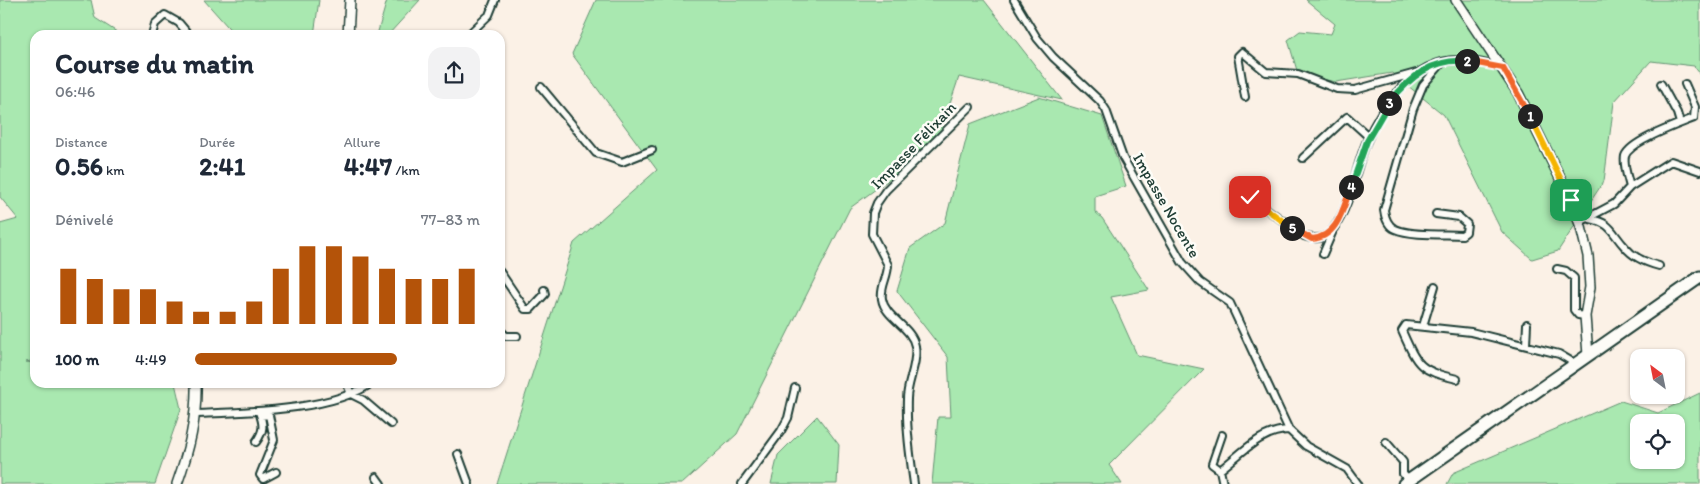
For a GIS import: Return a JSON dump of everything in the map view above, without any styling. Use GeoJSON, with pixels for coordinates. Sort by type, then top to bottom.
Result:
{"type":"FeatureCollection","features":[{"type":"Feature","properties":{"kind":"highway"},"geometry":{"type":"LineString","coordinates":[[1407,482],[1700,277]]}},
{"type":"Feature","properties":{"kind":"main road"},"geometry":{"type":"LineString","coordinates":[[348,30],[350,0]]}},
{"type":"Feature","properties":{"kind":"main road"},"geometry":{"type":"LineString","coordinates":[[1456,0],[1503,68],[1534,123],[1580,222],[1589,264],[1590,287],[1585,316],[1588,355]]}},
{"type":"Feature","properties":{"kind":"main road"},"geometry":{"type":"LineString","coordinates":[[177,484],[190,446],[196,414],[196,388]]}},
{"type":"Feature","properties":{"kind":"street"},"geometry":{"type":"LineString","coordinates":[[473,30],[489,15],[495,0]]}},
{"type":"Feature","properties":{"kind":"street","name":"Impasse Nocente"},"geometry":{"type":"LineString","coordinates":[[1014,0],[1037,38],[1052,57],[1100,101],[1106,110],[1123,158],[1182,262],[1200,282],[1230,303],[1288,430],[1306,446],[1347,469],[1358,484]]}},
{"type":"Feature","properties":{"kind":"street"},"geometry":{"type":"LineString","coordinates":[[153,30],[154,24],[165,16],[179,23],[185,30]]}},
{"type":"Feature","properties":{"kind":"street"},"geometry":{"type":"LineString","coordinates":[[1245,96],[1238,56],[1242,52],[1266,72],[1298,74],[1337,89],[1355,90],[1417,73],[1442,63],[1463,60],[1503,68]]}},
{"type":"Feature","properties":{"kind":"street"},"geometry":{"type":"LineString","coordinates":[[1436,214],[1459,217],[1467,224],[1466,232],[1462,235],[1395,229],[1385,217],[1384,210],[1413,109],[1423,85],[1442,63]]}},
{"type":"Feature","properties":{"kind":"street"},"geometry":{"type":"LineString","coordinates":[[1323,254],[1369,137],[1388,104],[1417,73]]}},
{"type":"Feature","properties":{"kind":"street"},"geometry":{"type":"LineString","coordinates":[[1661,84],[1680,123]]}},
{"type":"Feature","properties":{"kind":"street"},"geometry":{"type":"LineString","coordinates":[[1630,187],[1625,156],[1631,146],[1694,118],[1695,113],[1685,84]]}},
{"type":"Feature","properties":{"kind":"street"},"geometry":{"type":"LineString","coordinates":[[541,86],[596,153],[622,162],[652,150]]}},
{"type":"Feature","properties":{"kind":"street","name":"Impasse Félixain"},"geometry":{"type":"LineString","coordinates":[[914,484],[909,451],[906,398],[912,379],[915,345],[882,302],[882,290],[888,265],[872,234],[873,213],[886,190],[970,107]]}},
{"type":"Feature","properties":{"kind":"street"},"geometry":{"type":"LineString","coordinates":[[1303,158],[1346,117],[1369,137]]}},
{"type":"Feature","properties":{"kind":"street"},"geometry":{"type":"LineString","coordinates":[[1580,222],[1590,219],[1614,204],[1630,187],[1671,161],[1700,171]]}},
{"type":"Feature","properties":{"kind":"street"},"geometry":{"type":"LineString","coordinates":[[1250,197],[1294,229],[1312,239],[1321,238],[1334,228]]}},
{"type":"Feature","properties":{"kind":"street"},"geometry":{"type":"LineString","coordinates":[[1590,219],[1607,224],[1626,249],[1648,263],[1659,266]]}},
{"type":"Feature","properties":{"kind":"street"},"geometry":{"type":"LineString","coordinates":[[1557,269],[1566,270],[1574,278],[1574,310],[1578,315],[1585,316]]}},
{"type":"Feature","properties":{"kind":"street"},"geometry":{"type":"LineString","coordinates":[[505,279],[525,309],[531,309],[538,303],[545,294],[544,290]]}},
{"type":"Feature","properties":{"kind":"street"},"geometry":{"type":"LineString","coordinates":[[1423,326],[1435,286]]}},
{"type":"Feature","properties":{"kind":"street"},"geometry":{"type":"LineString","coordinates":[[1526,324],[1526,345]]}},
{"type":"Feature","properties":{"kind":"street"},"geometry":{"type":"LineString","coordinates":[[1457,380],[1430,373],[1422,367],[1402,331],[1406,325],[1423,326],[1438,330],[1471,332],[1567,357],[1576,364]]}},
{"type":"Feature","properties":{"kind":"street"},"geometry":{"type":"LineString","coordinates":[[505,335],[517,336]]}},
{"type":"Feature","properties":{"kind":"street"},"geometry":{"type":"LineString","coordinates":[[348,388],[351,394],[364,400],[391,424]]}},
{"type":"Feature","properties":{"kind":"street"},"geometry":{"type":"LineString","coordinates":[[196,414],[260,413],[320,403],[351,394],[362,388]]}},
{"type":"Feature","properties":{"kind":"street"},"geometry":{"type":"LineString","coordinates":[[742,484],[781,431],[790,411],[795,388]]}},
{"type":"Feature","properties":{"kind":"street"},"geometry":{"type":"LineString","coordinates":[[256,442],[263,433],[264,423],[260,413]]}},
{"type":"Feature","properties":{"kind":"street"},"geometry":{"type":"LineString","coordinates":[[260,413],[270,416],[274,440],[260,475],[267,479],[276,472]]}},
{"type":"Feature","properties":{"kind":"street"},"geometry":{"type":"LineString","coordinates":[[1220,470],[1260,439],[1275,430],[1288,430]]}},
{"type":"Feature","properties":{"kind":"street"},"geometry":{"type":"LineString","coordinates":[[1222,435],[1212,464],[1220,470],[1223,484]]}},
{"type":"Feature","properties":{"kind":"street"},"geometry":{"type":"LineString","coordinates":[[1386,442],[1403,462],[1403,474],[1407,482]]}},
{"type":"Feature","properties":{"kind":"street"},"geometry":{"type":"LineString","coordinates":[[458,454],[469,484]]}},
{"type":"Feature","properties":{"kind":"street"},"geometry":{"type":"LineString","coordinates":[[376,477],[381,484]]}},
{"type":"Feature","properties":{"kind":"green space"},"geometry":{"type":"Polygon","coordinates":[[[0,0],[91,0],[95,18],[114,30],[30,30],[30,361],[26,362],[30,362],[30,388],[176,388],[181,409],[155,484],[0,484],[0,224],[18,219],[0,197],[0,0]]]}},
{"type":"Feature","properties":{"kind":"green space"},"geometry":{"type":"Polygon","coordinates":[[[204,0],[319,0],[315,30],[231,30],[204,0]]]}},
{"type":"Feature","properties":{"kind":"green space"},"geometry":{"type":"Polygon","coordinates":[[[387,0],[420,0],[393,30],[378,30],[387,0]]]}},
{"type":"Feature","properties":{"kind":"green space"},"geometry":{"type":"Polygon","coordinates":[[[596,0],[984,0],[1062,100],[959,77],[936,145],[850,208],[737,434],[682,484],[497,484],[574,243],[657,170],[572,54],[596,0]]]}},
{"type":"Feature","properties":{"kind":"green space"},"geometry":{"type":"Polygon","coordinates":[[[1306,0],[1700,0],[1700,74],[1694,66],[1651,61],[1614,102],[1604,181],[1558,251],[1532,259],[1502,232],[1444,115],[1392,73],[1336,82],[1298,74],[1288,40],[1300,31],[1331,34],[1335,24],[1306,0]]]}},
{"type":"Feature","properties":{"kind":"green space"},"geometry":{"type":"Polygon","coordinates":[[[1039,97],[1102,116],[1126,186],[1095,196],[1095,212],[1102,218],[1149,290],[1111,297],[1137,355],[1204,369],[1109,465],[1122,484],[932,484],[938,417],[951,417],[948,357],[897,291],[910,248],[945,223],[970,124],[1039,97]]]}},
{"type":"Feature","properties":{"kind":"green space"},"geometry":{"type":"Polygon","coordinates":[[[1700,393],[1700,484],[1447,484],[1453,473],[1621,401],[1658,413],[1677,404],[1685,404],[1685,400],[1700,393]]]}},
{"type":"Feature","properties":{"kind":"green space"},"geometry":{"type":"Polygon","coordinates":[[[817,416],[839,445],[837,484],[771,484],[778,455],[817,416]]]}},
{"type":"Feature","properties":{"kind":"route"},"geometry":{"type":"LineString","coordinates":[[1250,197],[1304,236],[1312,239],[1328,235],[1334,229],[1342,213],[1367,141],[1388,104],[1405,83],[1417,73],[1436,64],[1456,60],[1477,62],[1503,68],[1518,93],[1571,200]]}}]}
